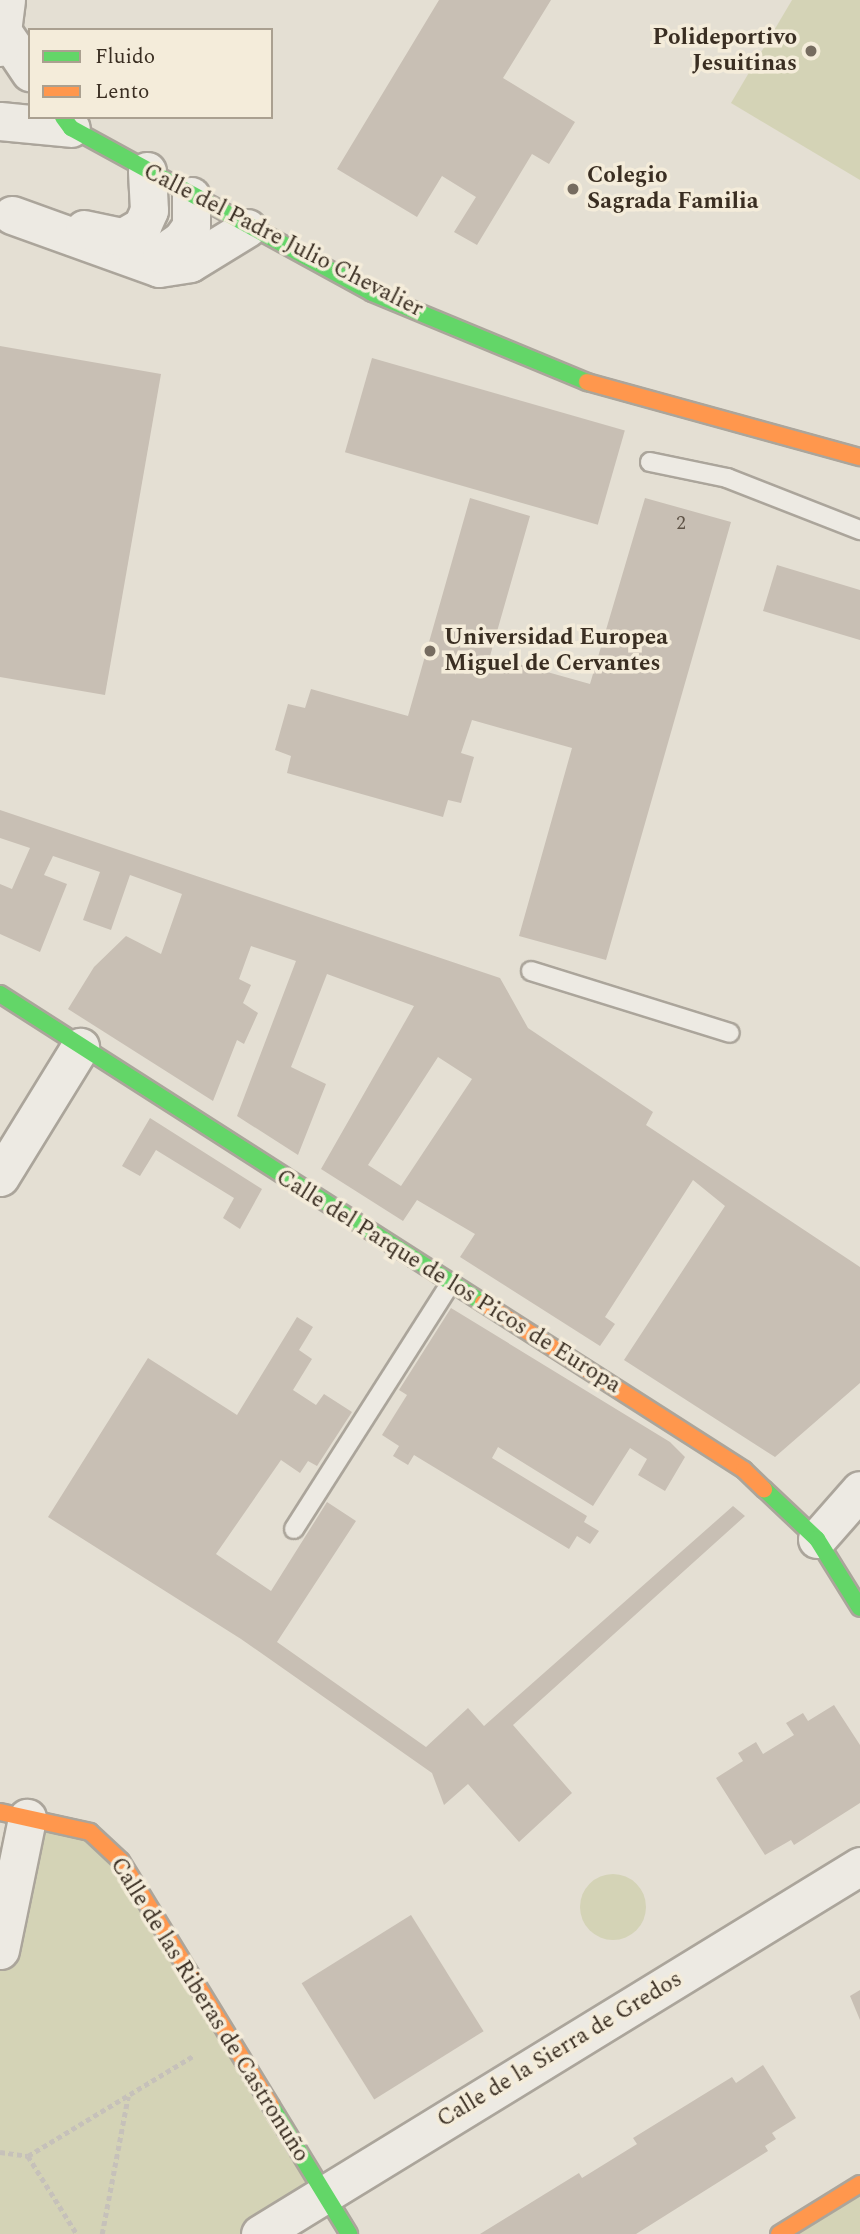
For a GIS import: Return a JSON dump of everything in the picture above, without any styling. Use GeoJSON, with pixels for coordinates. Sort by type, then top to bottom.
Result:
{"type":"FeatureCollection","features":[{"type":"Feature","properties":{"kind":"street"},"geometry":{"type":"LineString","coordinates":[[4,27],[28,69]]}},
{"type":"Feature","properties":{"kind":"street","name":"Calle del Padre Julio Chevalier"},"geometry":{"type":"LineString","coordinates":[[0,121],[67,122],[191,197],[372,293],[527,361],[618,393],[860,457]]}},
{"type":"Feature","properties":{"kind":"street"},"geometry":{"type":"LineString","coordinates":[[6,216],[112,236],[132,234],[149,210],[147,172]]}},
{"type":"Feature","properties":{"kind":"street"},"geometry":{"type":"LineString","coordinates":[[122,256],[161,254],[181,240],[191,226],[191,197]]}},
{"type":"Feature","properties":{"kind":"street"},"geometry":{"type":"LineString","coordinates":[[6,216],[159,268],[176,267],[224,245],[247,228]]}},
{"type":"Feature","properties":{"kind":"street","name":"Calle del Parque de los Picos de Europa"},"geometry":{"type":"LineString","coordinates":[[0,994],[744,1469],[817,1539],[860,1608]]}},
{"type":"Feature","properties":{"kind":"street"},"geometry":{"type":"LineString","coordinates":[[0,1177],[80,1047]]}},
{"type":"Feature","properties":{"kind":"street"},"geometry":{"type":"LineString","coordinates":[[817,1539],[860,1490]]}},
{"type":"Feature","properties":{"kind":"street"},"geometry":{"type":"LineString","coordinates":[[0,1950],[13,1815]]}},
{"type":"Feature","properties":{"kind":"street","name":"Calle de las Riberas de Castronuño"},"geometry":{"type":"LineString","coordinates":[[13,1815],[90,1832],[121,1861],[349,2234]]}},
{"type":"Feature","properties":{"kind":"street","name":"Calle de la Sierra de Gredos"},"geometry":{"type":"LineString","coordinates":[[260,2234],[860,1866]]}},
{"type":"Feature","properties":{"kind":"street"},"geometry":{"type":"LineString","coordinates":[[779,2234],[860,2184]]}},
{"type":"Feature","properties":{"kind":"lane"},"geometry":{"type":"LineString","coordinates":[[650,462],[727,478],[860,530]]}},
{"type":"Feature","properties":{"kind":"lane"},"geometry":{"type":"LineString","coordinates":[[531,971],[730,1033]]}},
{"type":"Feature","properties":{"kind":"lane"},"geometry":{"type":"LineString","coordinates":[[294,1529],[451,1283]]}},
{"type":"Feature","properties":{"kind":"path"},"geometry":{"type":"LineString","coordinates":[[0,2152],[28,2156],[229,2035]]}},
{"type":"Feature","properties":{"kind":"path"},"geometry":{"type":"LineString","coordinates":[[102,2234],[128,2095]]}},
{"type":"Feature","properties":{"kind":"path"},"geometry":{"type":"LineString","coordinates":[[28,2156],[77,2234]]}},
{"type":"Feature","properties":{"kind":"green space","name":"Polideportivo Jesuitinas"},"geometry":{"type":"Polygon","coordinates":[[[792,0],[860,0],[860,180],[731,103],[792,0]]]}},
{"type":"Feature","properties":{"kind":"green space"},"geometry":{"type":"Polygon","coordinates":[[[27,1818],[90,1832],[324,2194],[260,2234],[0,2234],[0,1950],[27,1818]]]}},
{"type":"Feature","properties":{"kind":"green space"},"geometry":{"type":"Polygon","coordinates":[[[613,1874],[626,1876],[636,1884],[644,1894],[644,1920],[636,1930],[626,1938],[613,1940],[600,1938],[590,1930],[582,1920],[580,1907],[582,1894],[590,1884],[600,1876],[613,1874]]]}},
{"type":"Feature","properties":{"kind":"green space"},"geometry":{"type":"Polygon","coordinates":[[[860,2184],[860,2234],[779,2234],[860,2184]]]}},
{"type":"Feature","properties":{"kind":"building"},"geometry":{"type":"Polygon","coordinates":[[[439,0],[551,0],[503,78],[575,122],[549,164],[532,154],[477,245],[454,232],[476,197],[442,176],[417,217],[337,169],[439,0]]]}},
{"type":"Feature","properties":{"kind":"building"},"geometry":{"type":"Polygon","coordinates":[[[0,346],[161,374],[105,695],[0,677],[0,346]]]}},
{"type":"Feature","properties":{"kind":"building"},"geometry":{"type":"Polygon","coordinates":[[[372,358],[625,430],[598,525],[345,452],[372,358]]]}},
{"type":"Feature","properties":{"kind":"building"},"geometry":{"type":"Polygon","coordinates":[[[470,498],[530,516],[490,656],[590,684],[645,498],[731,522],[606,960],[519,936],[572,748],[472,720],[461,753],[474,757],[461,803],[448,800],[443,817],[287,773],[291,756],[275,750],[288,704],[305,708],[311,689],[408,716],[470,498]]]}},
{"type":"Feature","properties":{"kind":"building"},"geometry":{"type":"Polygon","coordinates":[[[777,565],[860,590],[860,640],[763,611],[777,565]]]}},
{"type":"Feature","properties":{"kind":"building"},"geometry":{"type":"Polygon","coordinates":[[[0,810],[500,978],[528,1028],[653,1112],[646,1125],[860,1267],[860,1383],[775,1457],[624,1360],[725,1206],[693,1180],[605,1317],[615,1324],[600,1346],[460,1257],[475,1234],[417,1200],[403,1221],[321,1169],[414,1006],[327,974],[291,1067],[326,1084],[298,1155],[237,1116],[296,961],[251,946],[239,979],[251,985],[243,1003],[258,1013],[244,1044],[237,1040],[213,1101],[68,1009],[94,967],[126,936],[161,954],[182,894],[130,875],[111,930],[83,920],[100,872],[53,856],[44,875],[67,884],[40,952],[0,934],[0,884],[12,889],[30,848],[0,838],[0,810]],[[438,1057],[368,1165],[401,1186],[472,1079],[438,1057]]]}},
{"type":"Feature","properties":{"kind":"building"},"geometry":{"type":"Polygon","coordinates":[[[150,1118],[262,1189],[240,1229],[223,1218],[234,1198],[156,1150],[140,1176],[122,1166],[150,1118]]]}},
{"type":"Feature","properties":{"kind":"building"},"geometry":{"type":"Polygon","coordinates":[[[451,1308],[670,1442],[685,1457],[665,1491],[638,1475],[647,1459],[630,1448],[593,1506],[498,1447],[492,1458],[587,1516],[584,1522],[599,1531],[590,1544],[577,1536],[569,1549],[414,1455],[408,1465],[393,1456],[399,1446],[382,1435],[407,1395],[399,1390],[451,1308]]]}},
{"type":"Feature","properties":{"kind":"building"},"geometry":{"type":"Polygon","coordinates":[[[297,1317],[313,1327],[299,1350],[312,1359],[293,1390],[316,1405],[324,1394],[352,1412],[317,1466],[308,1461],[300,1473],[281,1460],[216,1554],[271,1591],[327,1502],[356,1521],[277,1642],[426,1747],[468,1708],[484,1726],[733,1506],[745,1516],[513,1725],[572,1793],[519,1842],[468,1784],[444,1805],[432,1773],[241,1639],[48,1517],[148,1358],[237,1415],[297,1317]]]}},
{"type":"Feature","properties":{"kind":"building"},"geometry":{"type":"Polygon","coordinates":[[[834,1705],[860,1745],[860,1803],[794,1845],[791,1840],[765,1855],[716,1778],[743,1761],[738,1753],[756,1742],[763,1754],[794,1735],[786,1723],[803,1713],[808,1721],[834,1705]]]}},
{"type":"Feature","properties":{"kind":"building"},"geometry":{"type":"Polygon","coordinates":[[[411,1915],[484,2031],[374,2100],[302,1983],[411,1915]]]}},
{"type":"Feature","properties":{"kind":"building"},"geometry":{"type":"Polygon","coordinates":[[[860,1990],[860,2020],[850,1996],[860,1990]]]}},
{"type":"Feature","properties":{"kind":"building"},"geometry":{"type":"Polygon","coordinates":[[[763,2065],[796,2118],[772,2133],[776,2139],[765,2146],[768,2151],[636,2234],[480,2234],[579,2173],[582,2178],[637,2144],[633,2138],[732,2077],[736,2083],[763,2065]]]}},
{"type":"Feature","properties":{"kind":"traffic: fast"},"geometry":{"type":"LineString","coordinates":[[64,119],[71,128],[372,293],[587,382]]}},
{"type":"Feature","properties":{"kind":"traffic: fast"},"geometry":{"type":"LineString","coordinates":[[0,994],[483,1303]]}},
{"type":"Feature","properties":{"kind":"traffic: fast"},"geometry":{"type":"LineString","coordinates":[[764,1489],[817,1539],[860,1608]]}},
{"type":"Feature","properties":{"kind":"traffic: fast"},"geometry":{"type":"LineString","coordinates":[[271,2106],[349,2234]]}},
{"type":"Feature","properties":{"kind":"traffic: slow"},"geometry":{"type":"LineString","coordinates":[[587,382],[860,457]]}},
{"type":"Feature","properties":{"kind":"traffic: slow"},"geometry":{"type":"LineString","coordinates":[[483,1303],[744,1470],[764,1489]]}},
{"type":"Feature","properties":{"kind":"traffic: slow"},"geometry":{"type":"LineString","coordinates":[[0,1812],[90,1832],[121,1861],[271,2106]]}},
{"type":"Feature","properties":{"kind":"traffic: slow"},"geometry":{"type":"LineString","coordinates":[[779,2234],[860,2184]]}},
{"type":"Feature","properties":{"kind":"place","name":"Polideportivo Jesuitinas"},"geometry":{"type":"Point","coordinates":[811,51]}},
{"type":"Feature","properties":{"kind":"place","name":"Colegio Sagrada Familia"},"geometry":{"type":"Point","coordinates":[573,189]}},
{"type":"Feature","properties":{"kind":"place","name":"Universidad Europea Miguel de Cervantes"},"geometry":{"type":"Point","coordinates":[430,651]}}]}
